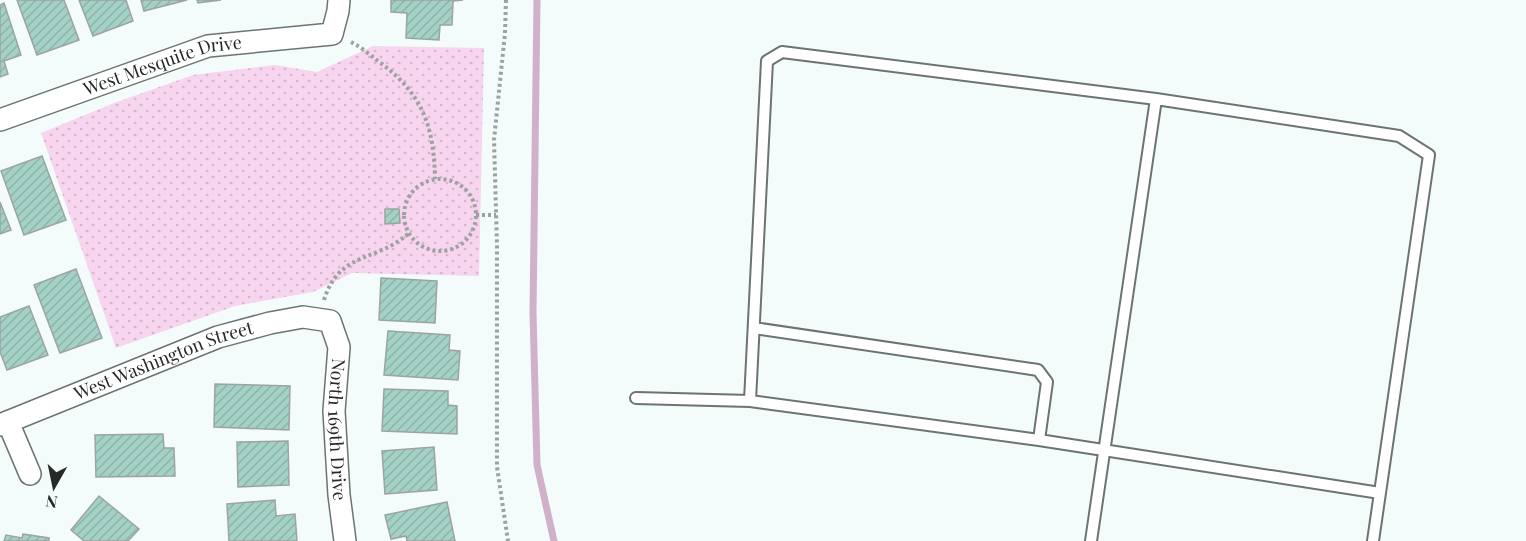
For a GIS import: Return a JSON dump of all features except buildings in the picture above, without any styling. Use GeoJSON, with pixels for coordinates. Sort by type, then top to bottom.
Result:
{"type":"FeatureCollection","features":[{"type":"Feature","properties":{"kind":"street"},"geometry":{"type":"LineString","coordinates":[[332,34],[339,0]]}},
{"type":"Feature","properties":{"kind":"street","name":"West Mesquite Drive"},"geometry":{"type":"LineString","coordinates":[[0,120],[208,46],[332,34]]}},
{"type":"Feature","properties":{"kind":"street","name":"West Washington Street"},"geometry":{"type":"LineString","coordinates":[[4,424],[218,337],[303,317],[324,320]]}},
{"type":"Feature","properties":{"kind":"street","name":"North 169th Drive"},"geometry":{"type":"LineString","coordinates":[[324,320],[339,347],[334,411],[339,495],[345,541]]}},
{"type":"Feature","properties":{"kind":"street"},"geometry":{"type":"LineString","coordinates":[[4,424],[30,474]]}},
{"type":"Feature","properties":{"kind":"lane"},"geometry":{"type":"LineString","coordinates":[[750,401],[767,61],[782,52],[1156,99],[1399,136],[1429,155],[1372,541]]}},
{"type":"Feature","properties":{"kind":"lane"},"geometry":{"type":"LineString","coordinates":[[1091,541],[1156,99]]}},
{"type":"Feature","properties":{"kind":"lane"},"geometry":{"type":"LineString","coordinates":[[754,328],[1038,370],[1047,382],[1039,440]]}},
{"type":"Feature","properties":{"kind":"lane"},"geometry":{"type":"LineString","coordinates":[[636,399],[750,401],[1039,440],[1380,493]]}},
{"type":"Feature","properties":{"kind":"path"},"geometry":{"type":"LineString","coordinates":[[506,0],[505,33],[494,140],[497,467],[508,541]]}},
{"type":"Feature","properties":{"kind":"path"},"geometry":{"type":"LineString","coordinates":[[332,34],[356,45],[384,65],[415,96],[425,115],[432,142],[435,179]]}},
{"type":"Feature","properties":{"kind":"path"},"geometry":{"type":"LineString","coordinates":[[447,179],[467,190],[473,199],[476,215],[472,232],[465,241],[456,248],[433,251],[413,240],[404,219],[404,208],[415,188],[424,182],[447,179]]}},
{"type":"Feature","properties":{"kind":"path"},"geometry":{"type":"LineString","coordinates":[[476,215],[496,215]]}},
{"type":"Feature","properties":{"kind":"path"},"geometry":{"type":"LineString","coordinates":[[324,320],[327,291],[340,270],[360,258],[390,247],[409,233]]}},
{"type":"Feature","properties":{"kind":"shaded area"},"geometry":{"type":"Polygon","coordinates":[[[373,46],[484,48],[479,276],[352,273],[313,292],[235,306],[116,348],[41,133],[114,103],[193,75],[275,65],[317,72],[373,46]]]}},
{"type":"Feature","properties":{"kind":"waterway"},"geometry":{"type":"LineString","coordinates":[[537,0],[533,313],[537,465],[554,541]]}}]}
